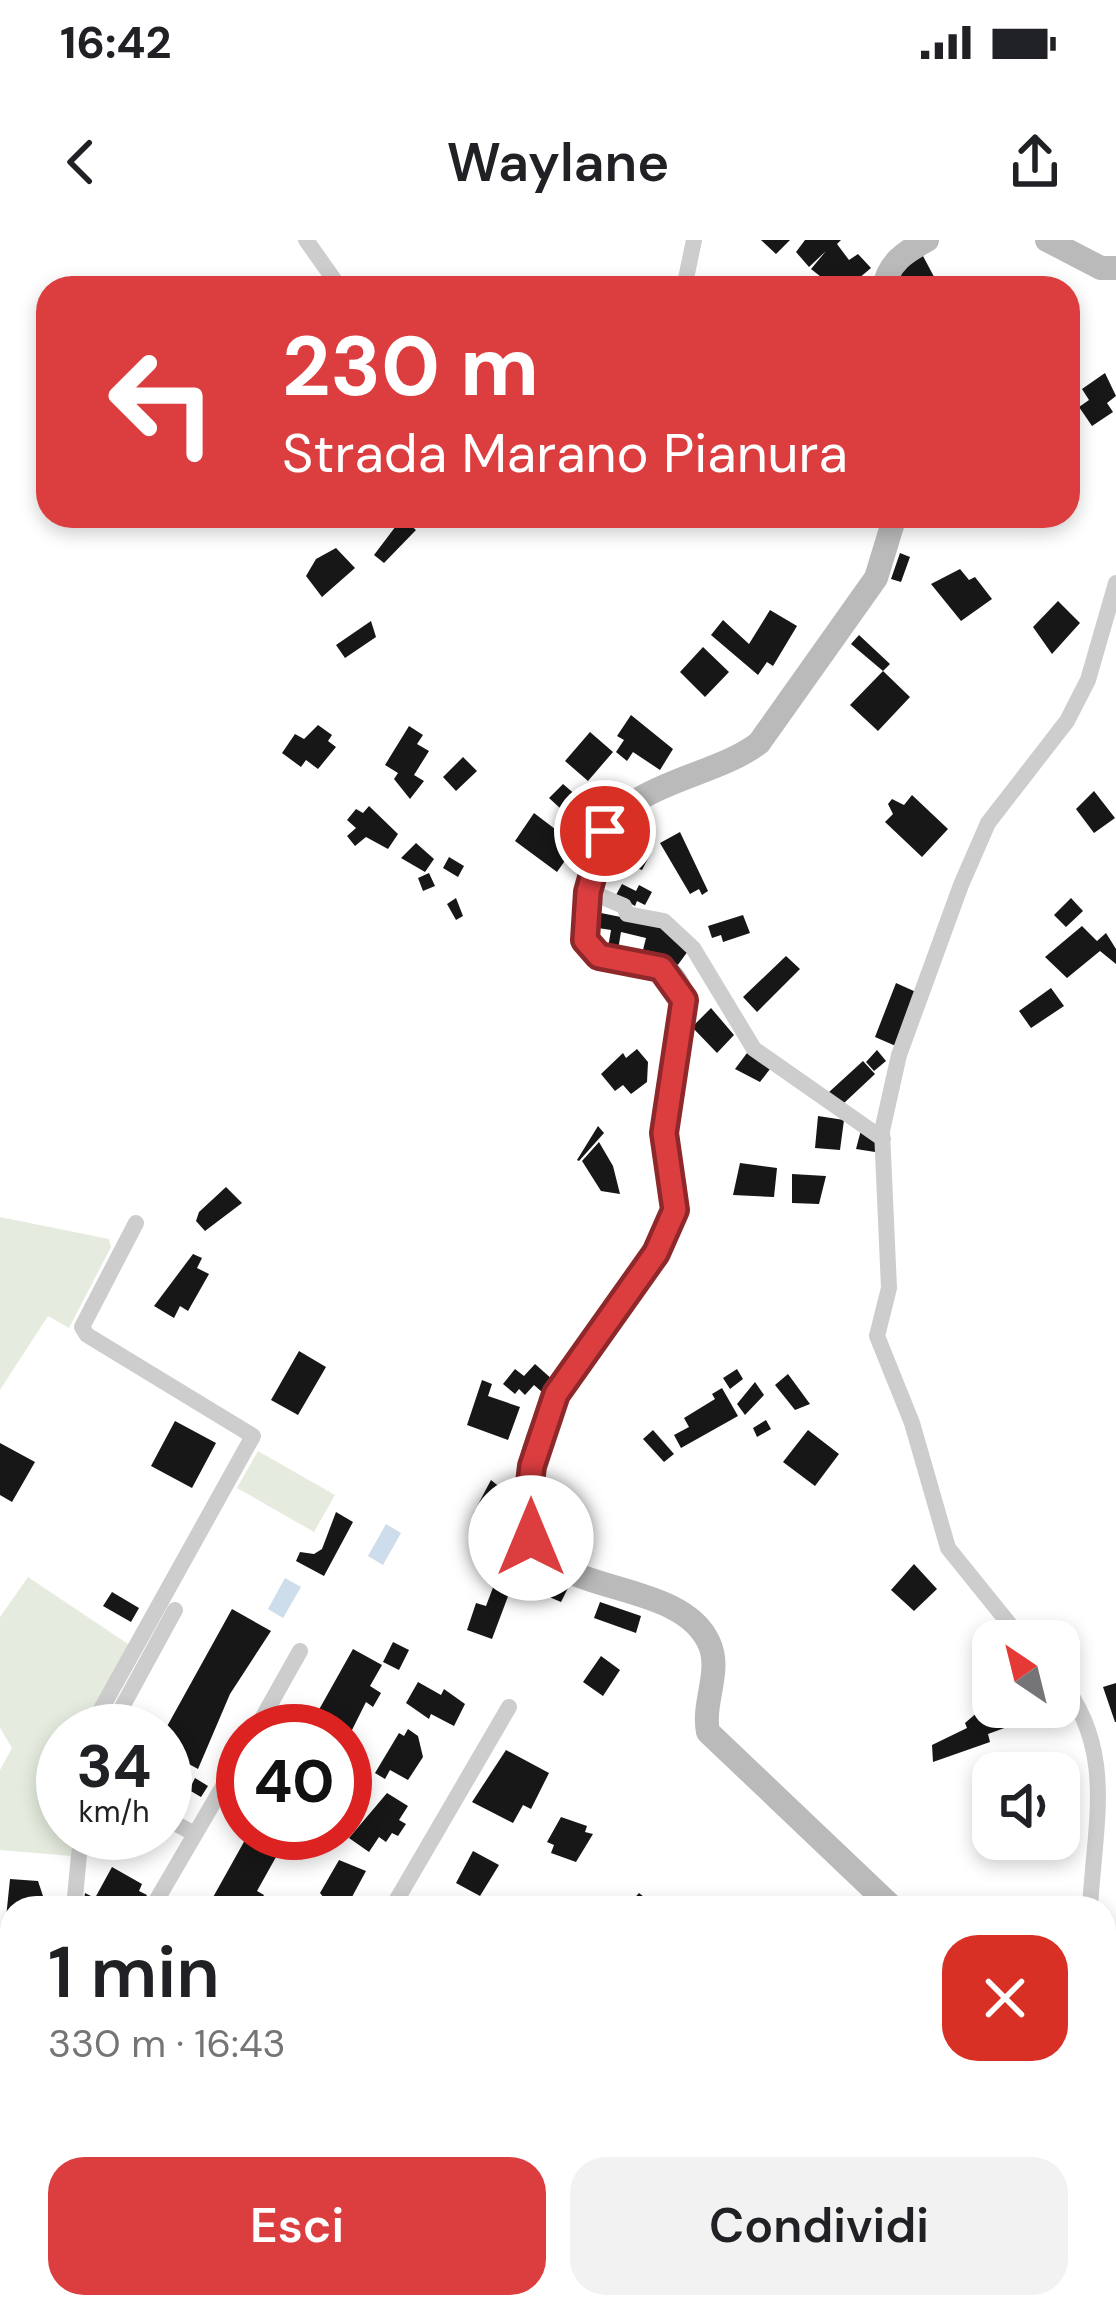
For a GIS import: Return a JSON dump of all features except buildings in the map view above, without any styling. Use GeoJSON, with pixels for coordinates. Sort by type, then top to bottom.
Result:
{"type":"FeatureCollection","features":[{"type":"Feature","properties":{"kind":"street"},"geometry":{"type":"LineString","coordinates":[[305,240],[331,276]]}},
{"type":"Feature","properties":{"kind":"street"},"geometry":{"type":"LineString","coordinates":[[686,276],[694,240]]}},
{"type":"Feature","properties":{"kind":"street"},"geometry":{"type":"LineString","coordinates":[[886,276],[898,258],[927,240]]}},
{"type":"Feature","properties":{"kind":"street"},"geometry":{"type":"LineString","coordinates":[[1047,240],[1101,268],[1116,268]]}},
{"type":"Feature","properties":{"kind":"street"},"geometry":{"type":"LineString","coordinates":[[879,1896],[708,1732],[704,1713],[714,1667],[712,1646],[701,1628],[682,1612],[575,1574],[540,1553],[531,1538],[527,1508],[532,1466],[556,1394],[656,1253],[675,1210],[664,1133],[684,1000],[661,968],[599,956],[585,940],[598,844],[616,818],[643,798],[737,760],[759,743],[876,578],[891,528]]}},
{"type":"Feature","properties":{"kind":"street"},"geometry":{"type":"LineString","coordinates":[[1006,1620],[948,1548],[912,1423],[877,1336],[889,1288],[883,1139],[898,1055],[961,885],[988,823],[1067,721],[1088,680],[1116,583]]}},
{"type":"Feature","properties":{"kind":"street"},"geometry":{"type":"LineString","coordinates":[[588,892],[624,906],[627,914],[664,921],[693,948],[754,1049],[883,1139]]}},
{"type":"Feature","properties":{"kind":"street"},"geometry":{"type":"LineString","coordinates":[[103,1704],[253,1436],[87,1335],[82,1327],[136,1223]]}},
{"type":"Feature","properties":{"kind":"street"},"geometry":{"type":"LineString","coordinates":[[124,1704],[175,1610]]}},
{"type":"Feature","properties":{"kind":"street"},"geometry":{"type":"LineString","coordinates":[[270,1704],[300,1651]]}},
{"type":"Feature","properties":{"kind":"street"},"geometry":{"type":"LineString","coordinates":[[1080,1705],[1092,1721],[1104,1754],[1110,1794],[1094,1841],[1091,1896]]}},
{"type":"Feature","properties":{"kind":"street"},"geometry":{"type":"LineString","coordinates":[[399,1896],[508,1706]]}},
{"type":"Feature","properties":{"kind":"street"},"geometry":{"type":"LineString","coordinates":[[159,1896],[216,1798]]}},
{"type":"Feature","properties":{"kind":"street"},"geometry":{"type":"LineString","coordinates":[[75,1896],[78,1860]]}},
{"type":"Feature","properties":{"kind":"shaded area"},"geometry":{"type":"Polygon","coordinates":[[[0,1217],[109,1239],[111,1247],[69,1328],[48,1316],[0,1390],[0,1217]]]}},
{"type":"Feature","properties":{"kind":"shaded area"},"geometry":{"type":"Polygon","coordinates":[[[258,1451],[335,1495],[314,1532],[237,1488],[258,1451]]]}},
{"type":"Feature","properties":{"kind":"shaded area"},"geometry":{"type":"Polygon","coordinates":[[[28,1577],[131,1646],[100,1704],[36,1704],[36,1853],[0,1850],[0,1770],[12,1748],[0,1728],[0,1617],[28,1577]]]}},
{"type":"Feature","properties":{"kind":"water"},"geometry":{"type":"Polygon","coordinates":[[[386,1524],[401,1533],[383,1565],[368,1556],[386,1524]]]}},
{"type":"Feature","properties":{"kind":"water"},"geometry":{"type":"Polygon","coordinates":[[[285,1578],[301,1587],[283,1618],[268,1609],[285,1578]]]}},
{"type":"Feature","properties":{"kind":"route"},"geometry":{"type":"LineString","coordinates":[[531,1538],[527,1508],[532,1466],[556,1394],[656,1253],[675,1210],[664,1133],[684,1000],[673,977],[661,968],[599,956],[585,940],[582,925],[588,892],[605,831]]}}]}
